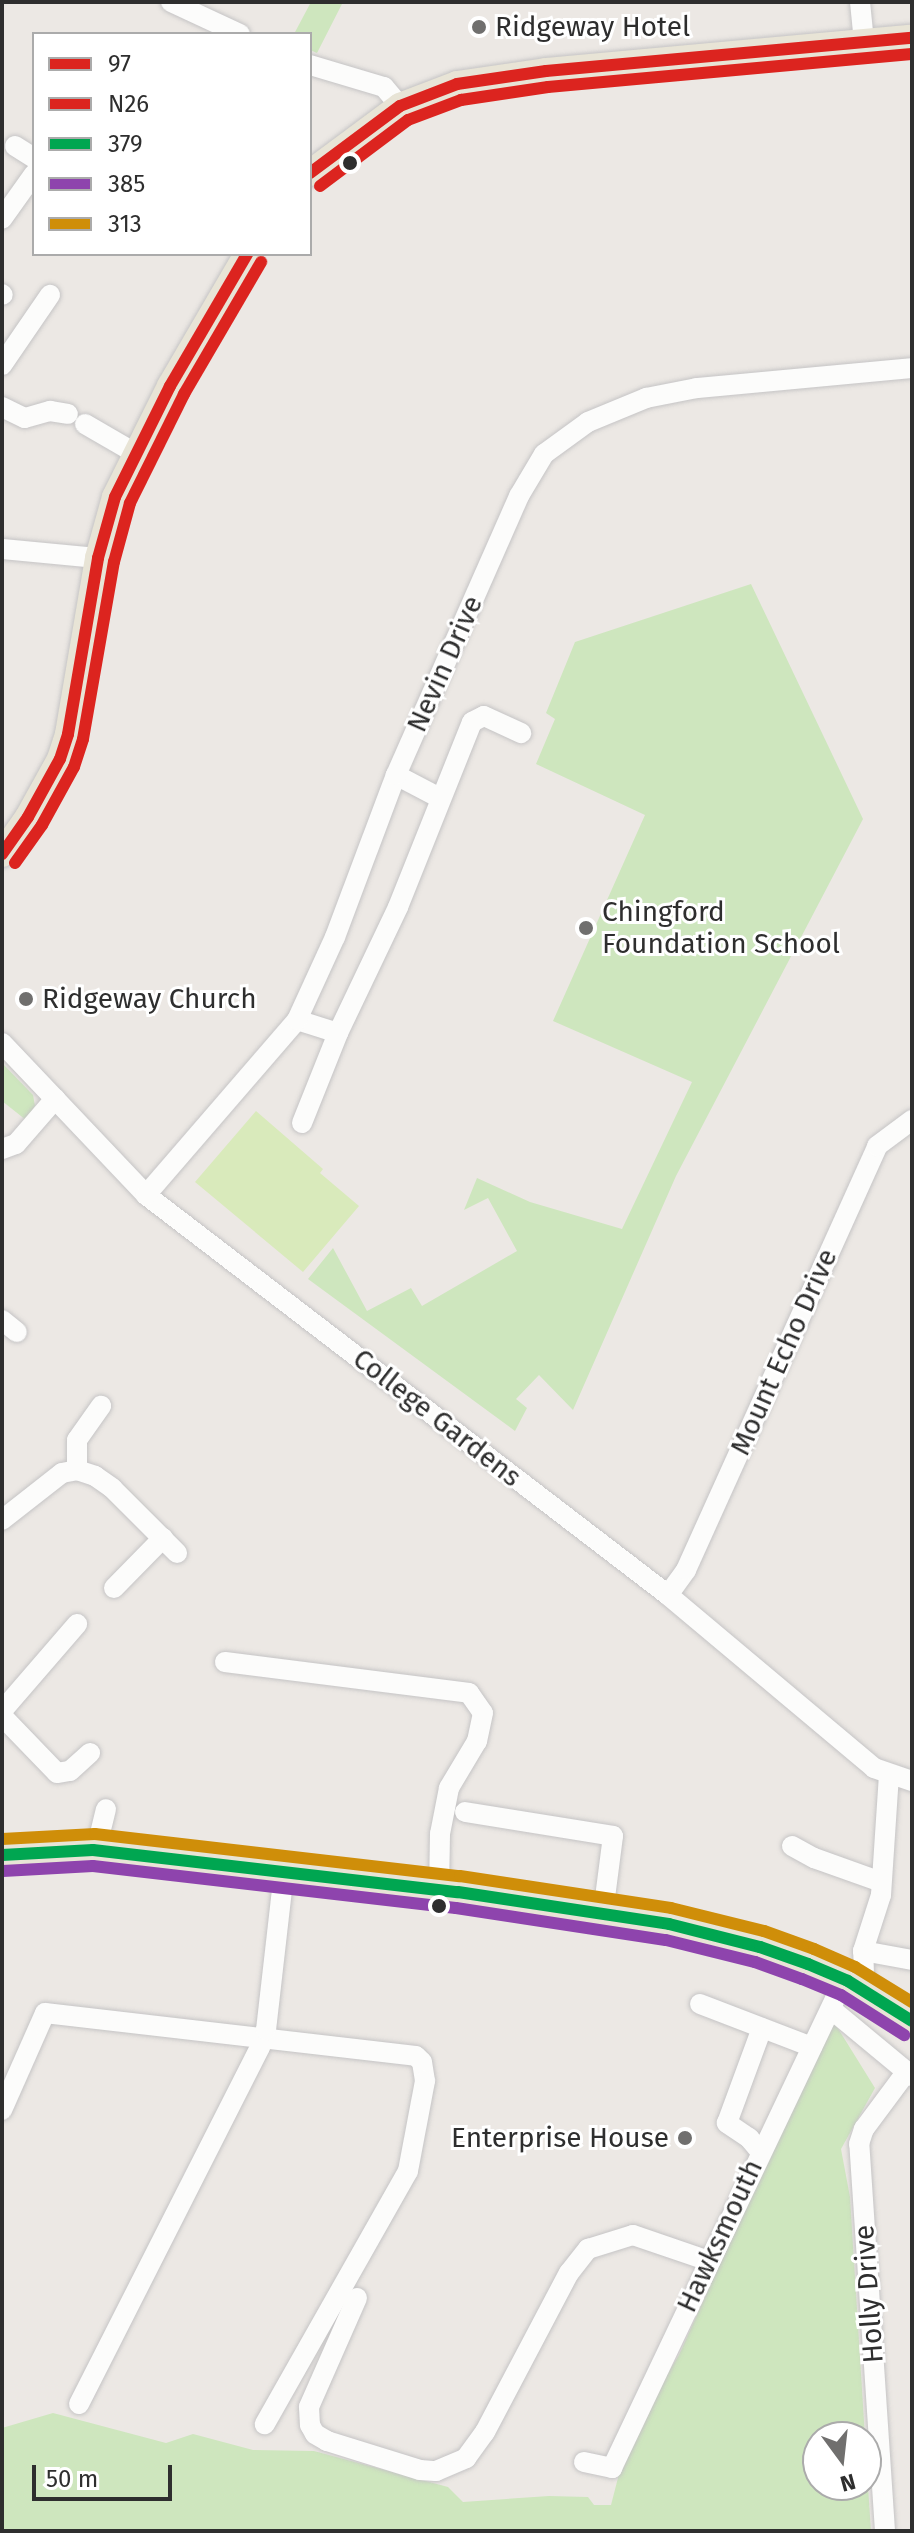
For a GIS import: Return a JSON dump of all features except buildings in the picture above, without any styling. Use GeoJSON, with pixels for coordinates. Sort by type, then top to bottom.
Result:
{"type":"FeatureCollection","features":[{"type":"Feature","properties":{"kind":"main road"},"geometry":{"type":"LineString","coordinates":[[312,172],[400,106],[426,94],[490,78],[912,38]]}},
{"type":"Feature","properties":{"kind":"main road"},"geometry":{"type":"LineString","coordinates":[[2,854],[28,817],[64,747],[98,558],[110,512],[135,453],[246,256]]}},
{"type":"Feature","properties":{"kind":"main road"},"geometry":{"type":"LineString","coordinates":[[2,1855],[96,1850],[439,1890],[669,1924],[760,1947],[846,1981],[912,2021]]}},
{"type":"Feature","properties":{"kind":"street"},"geometry":{"type":"LineString","coordinates":[[171,2],[236,32]]}},
{"type":"Feature","properties":{"kind":"street"},"geometry":{"type":"LineString","coordinates":[[860,2],[864,42]]}},
{"type":"Feature","properties":{"kind":"street"},"geometry":{"type":"LineString","coordinates":[[312,66],[384,87],[400,106]]}},
{"type":"Feature","properties":{"kind":"street"},"geometry":{"type":"LineString","coordinates":[[15,146],[32,157]]}},
{"type":"Feature","properties":{"kind":"street"},"geometry":{"type":"LineString","coordinates":[[2,219],[32,177]]}},
{"type":"Feature","properties":{"kind":"street"},"geometry":{"type":"LineString","coordinates":[[2,365],[50,295]]}},
{"type":"Feature","properties":{"kind":"street","name":"Nevin Drive"},"geometry":{"type":"LineString","coordinates":[[146,1195],[297,1020],[335,937],[396,775],[519,496],[544,454],[566,435],[614,409],[646,398],[697,388],[912,368]]}},
{"type":"Feature","properties":{"kind":"street"},"geometry":{"type":"LineString","coordinates":[[2,407],[25,418],[50,411],[77,419],[135,453]]}},
{"type":"Feature","properties":{"kind":"street"},"geometry":{"type":"LineString","coordinates":[[2,549],[98,558]]}},
{"type":"Feature","properties":{"kind":"street"},"geometry":{"type":"LineString","coordinates":[[302,1123],[338,1033],[398,907],[472,722],[484,716],[521,733]]}},
{"type":"Feature","properties":{"kind":"street"},"geometry":{"type":"LineString","coordinates":[[396,775],[440,798]]}},
{"type":"Feature","properties":{"kind":"street"},"geometry":{"type":"LineString","coordinates":[[297,1020],[338,1033]]}},
{"type":"Feature","properties":{"kind":"street","name":"College Gardens"},"geometry":{"type":"LineString","coordinates":[[2,1043],[146,1195],[668,1595],[852,1751],[889,1775],[912,1781]]}},
{"type":"Feature","properties":{"kind":"street"},"geometry":{"type":"LineString","coordinates":[[2,1149],[16,1144],[55,1099]]}},
{"type":"Feature","properties":{"kind":"street","name":"Mount Echo Drive"},"geometry":{"type":"LineString","coordinates":[[668,1595],[686,1570],[877,1146],[912,1120]]}},
{"type":"Feature","properties":{"kind":"street"},"geometry":{"type":"LineString","coordinates":[[77,1470],[77,1440],[101,1406]]}},
{"type":"Feature","properties":{"kind":"street"},"geometry":{"type":"LineString","coordinates":[[2,1520],[62,1473],[77,1470],[95,1476],[112,1488],[170,1546],[114,1588]]}},
{"type":"Feature","properties":{"kind":"street"},"geometry":{"type":"LineString","coordinates":[[77,1624],[5,1709],[57,1773],[70,1771],[90,1753]]}},
{"type":"Feature","properties":{"kind":"street"},"geometry":{"type":"LineString","coordinates":[[225,1662],[367,1677],[469,1693],[483,1713],[477,1741],[449,1788],[440,1834],[439,1890]]}},
{"type":"Feature","properties":{"kind":"street"},"geometry":{"type":"LineString","coordinates":[[846,1981],[864,1974],[863,1951],[881,1895],[889,1775]]}},
{"type":"Feature","properties":{"kind":"street"},"geometry":{"type":"LineString","coordinates":[[96,1850],[106,1809]]}},
{"type":"Feature","properties":{"kind":"street"},"geometry":{"type":"LineString","coordinates":[[465,1812],[613,1836],[603,1913]]}},
{"type":"Feature","properties":{"kind":"street"},"geometry":{"type":"LineString","coordinates":[[792,1846],[814,1858],[881,1882]]}},
{"type":"Feature","properties":{"kind":"street"},"geometry":{"type":"LineString","coordinates":[[79,2404],[263,2038],[284,1872]]}},
{"type":"Feature","properties":{"kind":"street"},"geometry":{"type":"LineString","coordinates":[[863,1951],[880,1957],[912,1960]]}},
{"type":"Feature","properties":{"kind":"street","name":"Hawksmouth"},"geometry":{"type":"LineString","coordinates":[[584,2462],[612,2468],[760,2151],[846,1981]]}},
{"type":"Feature","properties":{"kind":"street"},"geometry":{"type":"LineString","coordinates":[[700,2004],[812,2047]]}},
{"type":"Feature","properties":{"kind":"street","name":"Holly Drive"},"geometry":{"type":"LineString","coordinates":[[831,2009],[909,2074],[864,2129],[859,2144],[885,2531]]}},
{"type":"Feature","properties":{"kind":"street"},"geometry":{"type":"LineString","coordinates":[[2,2110],[45,2013],[416,2056],[422,2062],[425,2081],[408,2171],[265,2424]]}},
{"type":"Feature","properties":{"kind":"street"},"geometry":{"type":"LineString","coordinates":[[760,2151],[749,2138],[727,2123],[762,2028]]}},
{"type":"Feature","properties":{"kind":"street"},"geometry":{"type":"LineString","coordinates":[[357,2298],[309,2407],[310,2425],[315,2434],[327,2441],[420,2470],[436,2471],[466,2458],[480,2439],[569,2273],[588,2249],[633,2235],[709,2261]]}},
{"type":"Feature","properties":{"kind":"green space"},"geometry":{"type":"Polygon","coordinates":[[[311,2],[343,2],[317,53],[312,51],[312,32],[295,32],[311,2]]]}},
{"type":"Feature","properties":{"kind":"green space"},"geometry":{"type":"Polygon","coordinates":[[[751,584],[863,819],[676,1176],[573,1410],[539,1375],[516,1399],[527,1408],[515,1431],[308,1279],[333,1248],[367,1311],[411,1288],[422,1306],[517,1251],[488,1198],[464,1210],[477,1178],[530,1202],[622,1229],[692,1082],[553,1021],[645,815],[536,764],[555,719],[546,713],[575,642],[751,584]]]}},
{"type":"Feature","properties":{"kind":"green space"},"geometry":{"type":"Polygon","coordinates":[[[2,1063],[33,1095],[35,1106],[26,1120],[2,1101],[2,1063]]]}},
{"type":"Feature","properties":{"kind":"green space"},"geometry":{"type":"Polygon","coordinates":[[[256,1111],[323,1169],[320,1173],[359,1206],[303,1272],[195,1182],[256,1111]]]}},
{"type":"Feature","properties":{"kind":"green space"},"geometry":{"type":"Polygon","coordinates":[[[834,2022],[875,2088],[841,2149],[850,2197],[864,2421],[802,2421],[802,2501],[869,2501],[871,2531],[2,2531],[2,2428],[53,2413],[166,2443],[193,2434],[253,2450],[314,2451],[448,2487],[463,2502],[549,2496],[588,2497],[594,2505],[611,2505],[628,2439],[679,2355],[779,2132],[834,2022]]]}},
{"type":"Feature","properties":{"kind":"transit line","name":"97"},"geometry":{"type":"LineString","coordinates":[[312,172],[400,106],[457,84],[546,71],[912,38]]}},
{"type":"Feature","properties":{"kind":"transit line","name":"N26"},"geometry":{"type":"LineString","coordinates":[[320,186],[408,120],[461,100],[548,87],[912,54]]}},
{"type":"Feature","properties":{"kind":"transit line","name":"97"},"geometry":{"type":"LineString","coordinates":[[2,854],[28,817],[60,759],[68,734],[98,558],[115,497],[170,386],[246,256]]}},
{"type":"Feature","properties":{"kind":"transit line","name":"N26"},"geometry":{"type":"LineString","coordinates":[[15,863],[42,825],[74,767],[83,739],[114,562],[130,503],[184,394],[261,262]]}},
{"type":"Feature","properties":{"kind":"transit line","name":"313"},"geometry":{"type":"LineString","coordinates":[[2,1839],[95,1834],[460,1876],[671,1908],[764,1931],[814,1949],[855,1967],[912,2002]]}},
{"type":"Feature","properties":{"kind":"transit line","name":"379"},"geometry":{"type":"LineString","coordinates":[[2,1855],[93,1850],[458,1892],[669,1924],[760,1947],[808,1964],[848,1981],[912,2021]]}},
{"type":"Feature","properties":{"kind":"transit line","name":"385"},"geometry":{"type":"LineString","coordinates":[[3,1871],[93,1866],[456,1908],[666,1940],[755,1962],[802,1979],[841,1995],[904,2035]]}},
{"type":"Feature","properties":{"kind":"place","name":"Ridgeway Hotel"},"geometry":{"type":"Point","coordinates":[479,27]}},
{"type":"Feature","properties":{"kind":"place","name":"Chingford Foundation School"},"geometry":{"type":"Point","coordinates":[586,928]}},
{"type":"Feature","properties":{"kind":"place","name":"Ridgeway Church"},"geometry":{"type":"Point","coordinates":[26,999]}},
{"type":"Feature","properties":{"kind":"place","name":"Enterprise House"},"geometry":{"type":"Point","coordinates":[685,2138]}}]}
